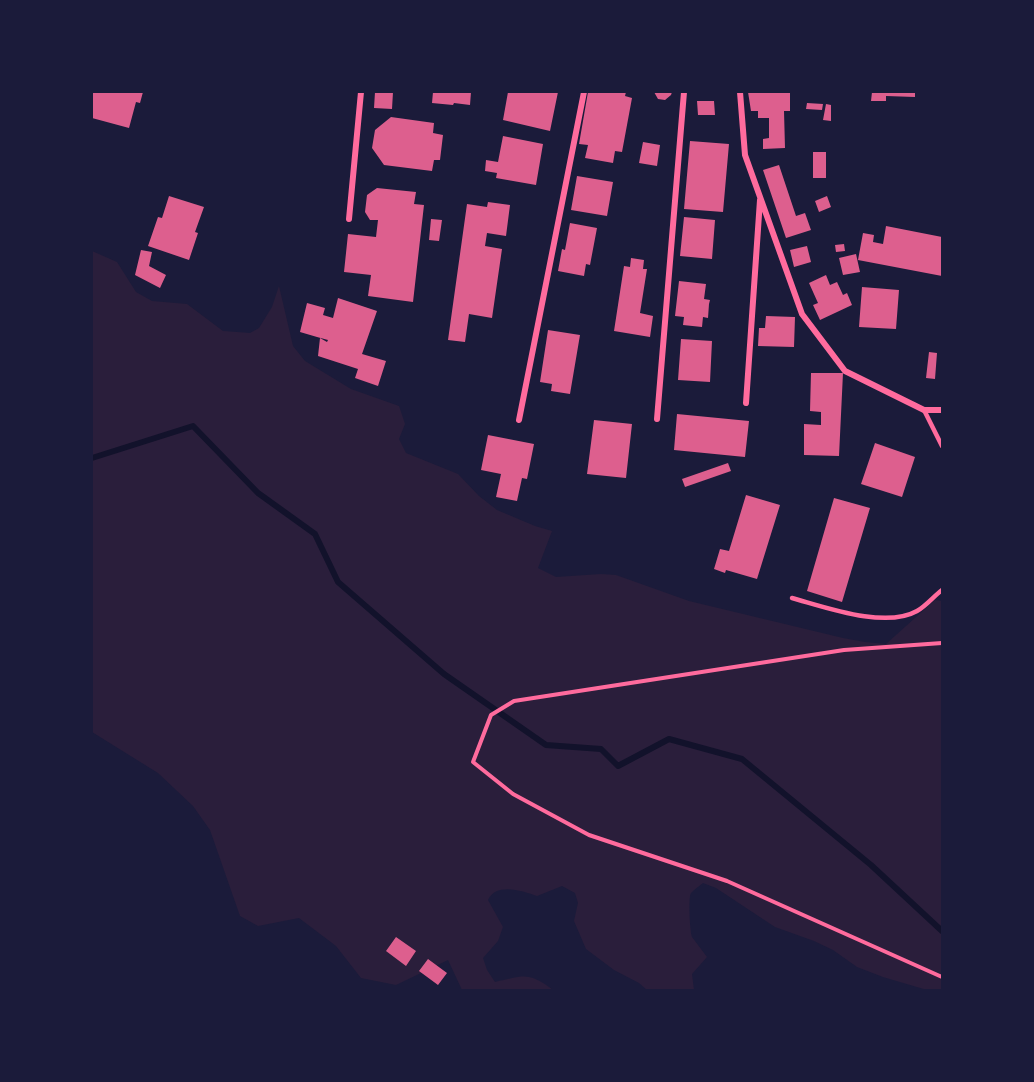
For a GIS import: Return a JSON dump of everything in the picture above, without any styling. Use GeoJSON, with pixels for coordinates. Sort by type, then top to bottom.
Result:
{"type":"FeatureCollection","features":[{"type":"Feature","properties":{"kind":"street"},"geometry":{"type":"LineString","coordinates":[[349,219],[361,92]]}},
{"type":"Feature","properties":{"kind":"street"},"geometry":{"type":"LineString","coordinates":[[519,420],[584,92]]}},
{"type":"Feature","properties":{"kind":"street"},"geometry":{"type":"LineString","coordinates":[[657,419],[684,92]]}},
{"type":"Feature","properties":{"kind":"street"},"geometry":{"type":"LineString","coordinates":[[740,92],[745,155],[802,314],[845,370],[924,410],[942,410]]}},
{"type":"Feature","properties":{"kind":"street"},"geometry":{"type":"LineString","coordinates":[[746,403],[760,196]]}},
{"type":"Feature","properties":{"kind":"lane"},"geometry":{"type":"LineString","coordinates":[[924,410],[942,446]]}},
{"type":"Feature","properties":{"kind":"lane"},"geometry":{"type":"LineString","coordinates":[[792,598],[863,616],[894,618],[916,612],[942,590]]}},
{"type":"Feature","properties":{"kind":"path"},"geometry":{"type":"LineString","coordinates":[[942,643],[844,650],[514,701],[491,715],[473,762],[513,794],[589,835],[727,881],[942,977]]}},
{"type":"Feature","properties":{"kind":"shaded area"},"geometry":{"type":"Polygon","coordinates":[[[92,251],[117,262],[136,292],[152,301],[187,304],[223,331],[250,333],[259,328],[272,307],[279,286],[293,346],[305,361],[351,389],[399,406],[405,424],[399,439],[406,453],[458,474],[479,496],[497,510],[552,531],[538,568],[556,577],[616,575],[689,601],[843,638],[886,644],[935,600],[942,601],[942,990],[927,990],[857,967],[833,950],[775,927],[716,888],[703,883],[691,893],[690,901],[692,937],[707,957],[692,974],[694,990],[647,990],[639,983],[614,970],[586,949],[574,921],[578,903],[575,893],[562,886],[537,896],[510,889],[497,891],[488,900],[503,927],[498,941],[483,958],[495,982],[525,977],[537,980],[553,990],[462,990],[448,960],[396,985],[361,978],[336,946],[299,918],[258,926],[240,916],[210,830],[193,806],[158,773],[92,732],[92,251]]]}},
{"type":"Feature","properties":{"kind":"building"},"geometry":{"type":"Polygon","coordinates":[[[92,92],[143,92],[140,103],[136,102],[129,128],[92,118],[92,92]]]}},
{"type":"Feature","properties":{"kind":"building"},"geometry":{"type":"Polygon","coordinates":[[[375,92],[393,92],[392,109],[374,108],[375,92]]]}},
{"type":"Feature","properties":{"kind":"building"},"geometry":{"type":"Polygon","coordinates":[[[433,92],[471,92],[470,105],[432,103],[433,92]]]}},
{"type":"Feature","properties":{"kind":"building"},"geometry":{"type":"Polygon","coordinates":[[[508,92],[558,92],[550,131],[503,120],[508,92]]]}},
{"type":"Feature","properties":{"kind":"building"},"geometry":{"type":"Polygon","coordinates":[[[588,92],[626,92],[625,96],[632,98],[622,152],[615,151],[613,163],[585,158],[588,145],[579,144],[588,92]]]}},
{"type":"Feature","properties":{"kind":"building"},"geometry":{"type":"Polygon","coordinates":[[[654,92],[672,92],[665,100],[658,99],[654,92]]]}},
{"type":"Feature","properties":{"kind":"building"},"geometry":{"type":"Polygon","coordinates":[[[748,92],[790,92],[790,111],[784,111],[785,148],[763,149],[763,139],[769,138],[769,118],[758,118],[758,111],[751,111],[748,92]]]}},
{"type":"Feature","properties":{"kind":"building"},"geometry":{"type":"Polygon","coordinates":[[[872,92],[915,92],[915,97],[886,96],[886,101],[871,101],[872,92]]]}},
{"type":"Feature","properties":{"kind":"building"},"geometry":{"type":"Polygon","coordinates":[[[697,101],[714,101],[715,115],[698,115],[697,101]]]}},
{"type":"Feature","properties":{"kind":"building"},"geometry":{"type":"Polygon","coordinates":[[[807,103],[823,104],[822,110],[806,109],[807,103]]]}},
{"type":"Feature","properties":{"kind":"building"},"geometry":{"type":"Polygon","coordinates":[[[826,104],[831,105],[831,121],[823,120],[826,104]]]}},
{"type":"Feature","properties":{"kind":"building"},"geometry":{"type":"Polygon","coordinates":[[[391,117],[434,123],[433,133],[443,135],[440,160],[434,160],[432,171],[384,165],[372,148],[375,130],[391,117]]]}},
{"type":"Feature","properties":{"kind":"building"},"geometry":{"type":"Polygon","coordinates":[[[503,136],[543,144],[536,185],[496,178],[497,173],[485,171],[486,160],[498,162],[503,136]]]}},
{"type":"Feature","properties":{"kind":"building"},"geometry":{"type":"Polygon","coordinates":[[[690,141],[729,144],[723,212],[684,209],[690,141]]]}},
{"type":"Feature","properties":{"kind":"building"},"geometry":{"type":"Polygon","coordinates":[[[643,142],[660,145],[657,166],[639,163],[643,142]]]}},
{"type":"Feature","properties":{"kind":"building"},"geometry":{"type":"Polygon","coordinates":[[[813,152],[826,152],[826,178],[813,178],[813,152]]]}},
{"type":"Feature","properties":{"kind":"building"},"geometry":{"type":"Polygon","coordinates":[[[779,165],[796,216],[805,213],[811,230],[786,238],[763,170],[779,165]]]}},
{"type":"Feature","properties":{"kind":"building"},"geometry":{"type":"Polygon","coordinates":[[[577,176],[613,182],[607,216],[571,210],[577,176]]]}},
{"type":"Feature","properties":{"kind":"building"},"geometry":{"type":"Polygon","coordinates":[[[377,188],[416,192],[414,204],[424,205],[413,302],[368,296],[371,275],[344,272],[348,234],[376,237],[378,220],[370,220],[365,212],[367,195],[377,188]]]}},
{"type":"Feature","properties":{"kind":"building"},"geometry":{"type":"Polygon","coordinates":[[[169,196],[204,207],[195,232],[198,233],[189,260],[148,246],[158,217],[162,218],[169,196]]]}},
{"type":"Feature","properties":{"kind":"building"},"geometry":{"type":"Polygon","coordinates":[[[827,196],[831,207],[819,212],[815,201],[827,196]]]}},
{"type":"Feature","properties":{"kind":"building"},"geometry":{"type":"Polygon","coordinates":[[[488,202],[510,205],[506,236],[487,233],[485,246],[502,249],[492,318],[469,314],[465,342],[448,340],[467,204],[487,207],[488,202]]]}},
{"type":"Feature","properties":{"kind":"building"},"geometry":{"type":"Polygon","coordinates":[[[684,217],[715,220],[712,259],[680,256],[684,217]]]}},
{"type":"Feature","properties":{"kind":"building"},"geometry":{"type":"Polygon","coordinates":[[[431,219],[442,220],[439,241],[429,240],[431,219]]]}},
{"type":"Feature","properties":{"kind":"building"},"geometry":{"type":"Polygon","coordinates":[[[570,223],[597,228],[590,265],[586,264],[584,276],[558,271],[570,223]]]}},
{"type":"Feature","properties":{"kind":"building"},"geometry":{"type":"Polygon","coordinates":[[[886,226],[942,237],[942,276],[858,260],[863,233],[874,235],[873,242],[883,244],[886,226]]]}},
{"type":"Feature","properties":{"kind":"building"},"geometry":{"type":"Polygon","coordinates":[[[844,244],[845,251],[836,252],[835,245],[844,244]]]}},
{"type":"Feature","properties":{"kind":"building"},"geometry":{"type":"Polygon","coordinates":[[[807,246],[811,262],[794,267],[790,250],[807,246]]]}},
{"type":"Feature","properties":{"kind":"building"},"geometry":{"type":"Polygon","coordinates":[[[141,250],[152,252],[149,266],[166,275],[160,288],[135,275],[141,250]]]}},
{"type":"Feature","properties":{"kind":"building"},"geometry":{"type":"Polygon","coordinates":[[[856,254],[860,272],[843,275],[839,258],[856,254]]]}},
{"type":"Feature","properties":{"kind":"building"},"geometry":{"type":"Polygon","coordinates":[[[631,258],[644,260],[643,269],[647,269],[640,313],[653,316],[650,337],[614,331],[624,266],[630,267],[631,258]]]}},
{"type":"Feature","properties":{"kind":"building"},"geometry":{"type":"Polygon","coordinates":[[[826,275],[830,285],[837,282],[843,295],[847,293],[852,305],[820,320],[813,305],[818,303],[809,283],[826,275]]]}},
{"type":"Feature","properties":{"kind":"building"},"geometry":{"type":"Polygon","coordinates":[[[679,281],[706,284],[704,299],[710,300],[708,318],[703,317],[702,327],[683,325],[684,317],[675,316],[679,281]]]}},
{"type":"Feature","properties":{"kind":"building"},"geometry":{"type":"Polygon","coordinates":[[[862,287],[899,290],[896,329],[859,327],[862,287]]]}},
{"type":"Feature","properties":{"kind":"building"},"geometry":{"type":"Polygon","coordinates":[[[338,298],[377,311],[362,354],[386,361],[378,386],[355,378],[358,369],[318,356],[320,338],[327,342],[328,340],[300,332],[307,303],[325,308],[323,315],[333,318],[338,298]]]}},
{"type":"Feature","properties":{"kind":"building"},"geometry":{"type":"Polygon","coordinates":[[[766,316],[795,317],[794,347],[758,346],[759,328],[765,328],[766,316]]]}},
{"type":"Feature","properties":{"kind":"building"},"geometry":{"type":"Polygon","coordinates":[[[548,330],[580,335],[570,394],[551,391],[552,384],[540,382],[548,330]]]}},
{"type":"Feature","properties":{"kind":"building"},"geometry":{"type":"Polygon","coordinates":[[[681,339],[712,341],[710,382],[678,380],[681,339]]]}},
{"type":"Feature","properties":{"kind":"building"},"geometry":{"type":"Polygon","coordinates":[[[929,352],[937,353],[935,379],[926,378],[929,352]]]}},
{"type":"Feature","properties":{"kind":"building"},"geometry":{"type":"Polygon","coordinates":[[[811,373],[843,373],[839,456],[804,455],[804,424],[821,425],[821,412],[810,411],[811,373]]]}},
{"type":"Feature","properties":{"kind":"building"},"geometry":{"type":"Polygon","coordinates":[[[677,414],[749,421],[745,457],[674,450],[677,414]]]}},
{"type":"Feature","properties":{"kind":"building"},"geometry":{"type":"Polygon","coordinates":[[[594,420],[632,424],[626,478],[587,474],[594,420]]]}},
{"type":"Feature","properties":{"kind":"building"},"geometry":{"type":"Polygon","coordinates":[[[488,435],[534,444],[527,479],[522,478],[517,501],[496,497],[501,474],[481,470],[488,435]]]}},
{"type":"Feature","properties":{"kind":"building"},"geometry":{"type":"Polygon","coordinates":[[[875,443],[915,457],[902,497],[861,484],[875,443]]]}},
{"type":"Feature","properties":{"kind":"building"},"geometry":{"type":"Polygon","coordinates":[[[728,463],[731,471],[685,487],[682,479],[728,463]]]}},
{"type":"Feature","properties":{"kind":"building"},"geometry":{"type":"Polygon","coordinates":[[[746,495],[780,505],[757,579],[714,569],[720,549],[729,551],[746,495]]]}},
{"type":"Feature","properties":{"kind":"building"},"geometry":{"type":"Polygon","coordinates":[[[834,498],[870,508],[842,602],[807,591],[834,498]]]}},
{"type":"Feature","properties":{"kind":"building"},"geometry":{"type":"Polygon","coordinates":[[[396,937],[416,951],[406,966],[386,951],[396,937]]]}},
{"type":"Feature","properties":{"kind":"building"},"geometry":{"type":"Polygon","coordinates":[[[428,959],[447,973],[438,985],[419,971],[428,959]]]}},
{"type":"Feature","properties":{"kind":"waterway"},"geometry":{"type":"LineString","coordinates":[[92,458],[193,426],[258,493],[315,534],[338,582],[444,674],[546,745],[601,749],[618,766],[669,739],[742,759],[871,865],[942,931]]}}]}
